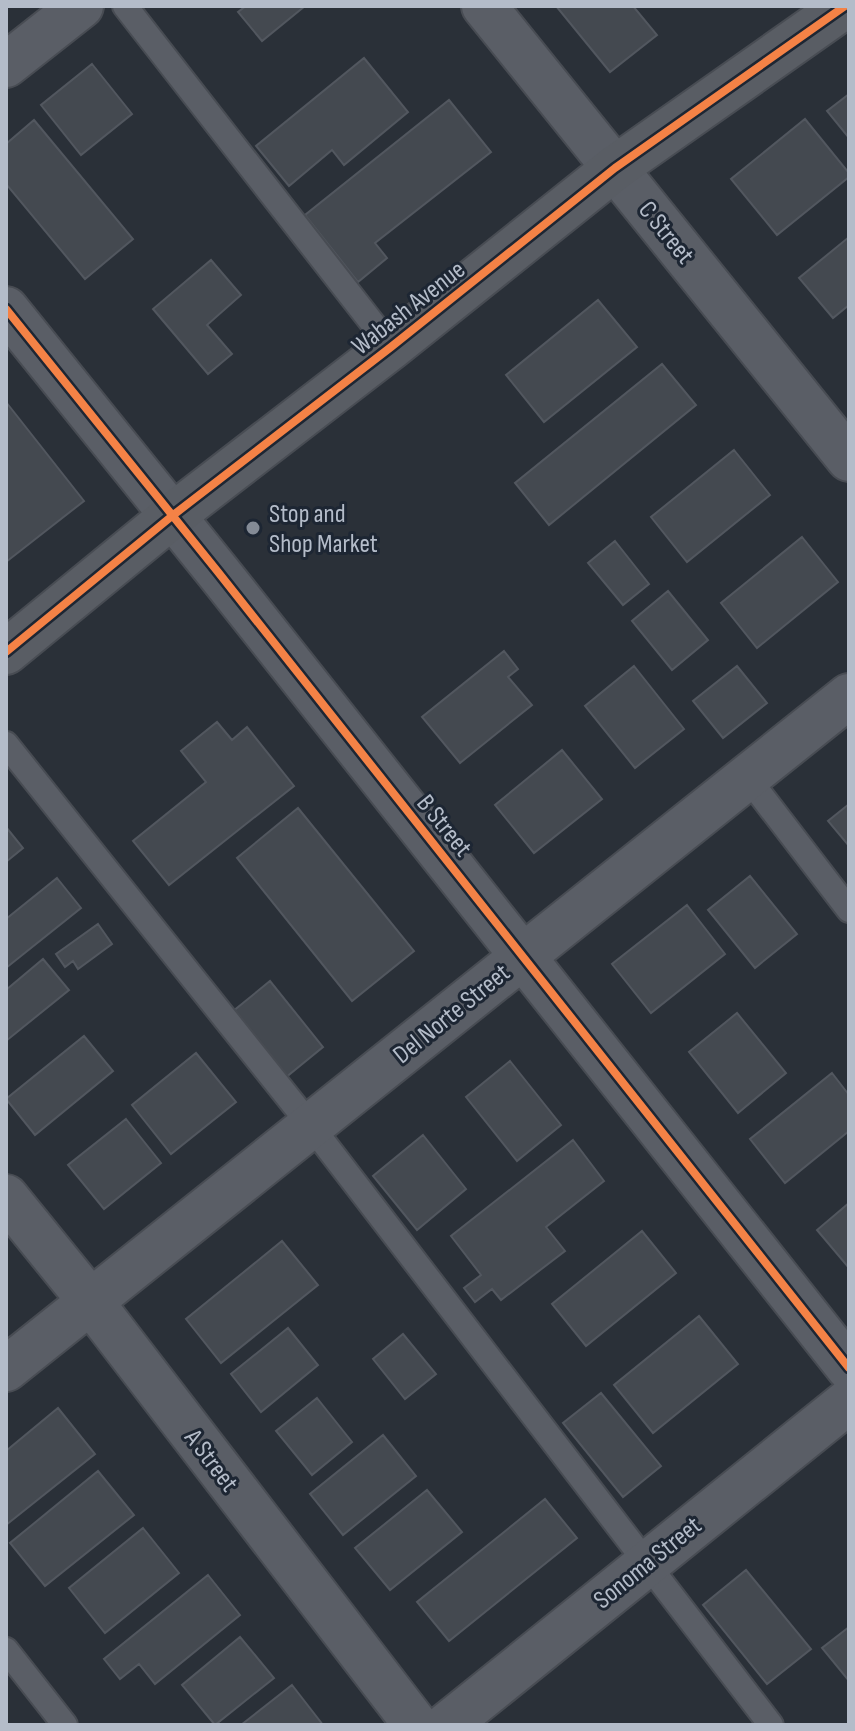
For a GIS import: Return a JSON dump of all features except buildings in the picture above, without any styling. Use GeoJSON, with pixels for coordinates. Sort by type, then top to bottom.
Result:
{"type":"FeatureCollection","features":[{"type":"Feature","properties":{"kind":"main road","name":"Wabash Avenue"},"geometry":{"type":"LineString","coordinates":[[6,652],[172,516],[615,168],[845,6]]}},
{"type":"Feature","properties":{"kind":"street"},"geometry":{"type":"LineString","coordinates":[[6,65],[81,6]]}},
{"type":"Feature","properties":{"kind":"street","name":"C Street"},"geometry":{"type":"LineString","coordinates":[[484,6],[849,459]]}},
{"type":"Feature","properties":{"kind":"street","name":"B Street"},"geometry":{"type":"LineString","coordinates":[[6,309],[849,1368]]}},
{"type":"Feature","properties":{"kind":"street","name":"Del Norte Street"},"geometry":{"type":"LineString","coordinates":[[6,1369],[849,696]]}},
{"type":"Feature","properties":{"kind":"street","name":"A Street"},"geometry":{"type":"LineString","coordinates":[[6,1197],[91,1302],[416,1725]]}},
{"type":"Feature","properties":{"kind":"street","name":"Sonoma Street"},"geometry":{"type":"LineString","coordinates":[[447,1725],[849,1401]]}},
{"type":"Feature","properties":{"kind":"lane"},"geometry":{"type":"LineString","coordinates":[[125,6],[391,347]]}},
{"type":"Feature","properties":{"kind":"lane"},"geometry":{"type":"LineString","coordinates":[[6,744],[311,1126],[771,1725]]}},
{"type":"Feature","properties":{"kind":"lane"},"geometry":{"type":"LineString","coordinates":[[747,777],[849,910]]}},
{"type":"Feature","properties":{"kind":"lane"},"geometry":{"type":"LineString","coordinates":[[6,1650],[65,1725]]}},
{"type":"Feature","properties":{"kind":"cycle path"},"geometry":{"type":"LineString","coordinates":[[6,652],[172,516],[615,168],[845,6]]}},
{"type":"Feature","properties":{"kind":"cycle path"},"geometry":{"type":"LineString","coordinates":[[6,309],[849,1368]]}},
{"type":"Feature","properties":{"kind":"place","name":"Stop and Shop Market"},"geometry":{"type":"Point","coordinates":[253,528]}}]}
